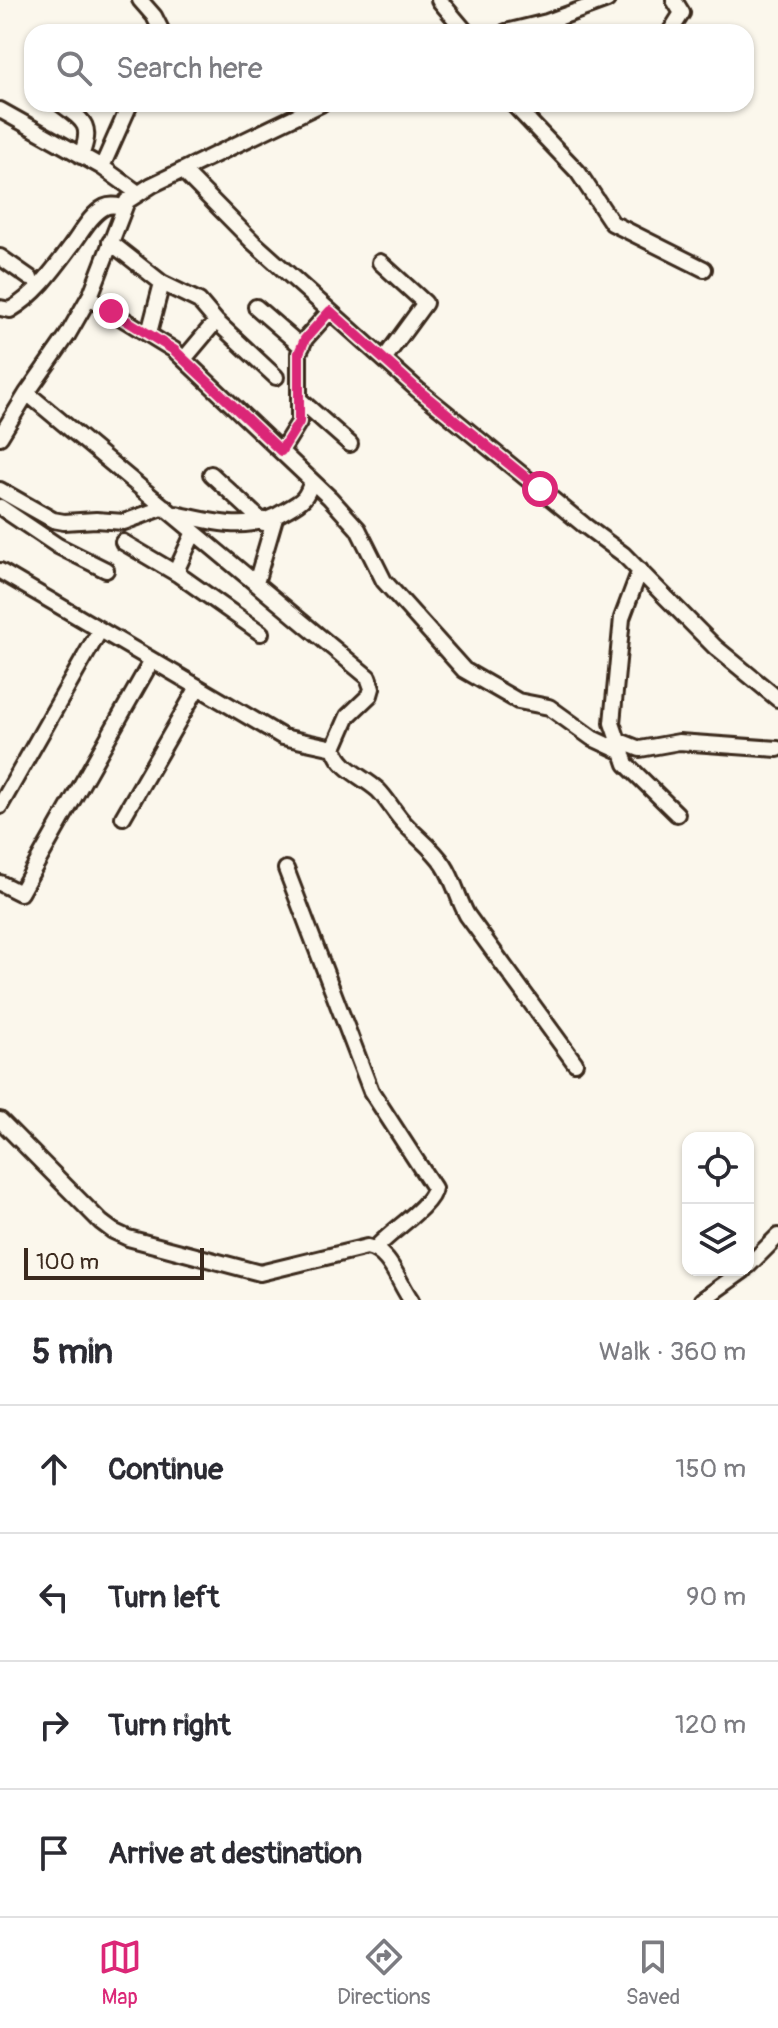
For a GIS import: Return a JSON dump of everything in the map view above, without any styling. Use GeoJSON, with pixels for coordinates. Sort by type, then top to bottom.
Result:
{"type":"FeatureCollection","features":[{"type":"Feature","properties":{"kind":"street"},"geometry":{"type":"LineString","coordinates":[[140,0],[158,24]]}},
{"type":"Feature","properties":{"kind":"street"},"geometry":{"type":"LineString","coordinates":[[439,0],[459,24]]}},
{"type":"Feature","properties":{"kind":"street"},"geometry":{"type":"LineString","coordinates":[[539,24],[607,0]]}},
{"type":"Feature","properties":{"kind":"street"},"geometry":{"type":"LineString","coordinates":[[674,0],[682,13],[675,24]]}},
{"type":"Feature","properties":{"kind":"street"},"geometry":{"type":"LineString","coordinates":[[0,110],[102,167],[138,193]]}},
{"type":"Feature","properties":{"kind":"street"},"geometry":{"type":"LineString","coordinates":[[72,112],[81,118],[88,136],[81,156]]}},
{"type":"Feature","properties":{"kind":"street"},"geometry":{"type":"LineString","coordinates":[[102,167],[126,112]]}},
{"type":"Feature","properties":{"kind":"street"},"geometry":{"type":"LineString","coordinates":[[0,437],[89,298],[127,201],[305,112]]}},
{"type":"Feature","properties":{"kind":"street"},"geometry":{"type":"LineString","coordinates":[[521,112],[578,172],[612,223],[704,269]]}},
{"type":"Feature","properties":{"kind":"street"},"geometry":{"type":"LineString","coordinates":[[183,171],[254,243],[418,390],[640,570],[715,647],[778,699]]}},
{"type":"Feature","properties":{"kind":"street"},"geometry":{"type":"LineString","coordinates":[[0,308],[10,310],[17,306],[52,273],[101,209],[112,205],[124,207]]}},
{"type":"Feature","properties":{"kind":"street"},"geometry":{"type":"LineString","coordinates":[[110,242],[162,283],[199,301],[276,377]]}},
{"type":"Feature","properties":{"kind":"street"},"geometry":{"type":"LineString","coordinates":[[0,257],[30,278]]}},
{"type":"Feature","properties":{"kind":"street"},"geometry":{"type":"LineString","coordinates":[[380,262],[425,303],[384,359]]}},
{"type":"Feature","properties":{"kind":"street"},"geometry":{"type":"LineString","coordinates":[[149,333],[162,283]]}},
{"type":"Feature","properties":{"kind":"street"},"geometry":{"type":"LineString","coordinates":[[89,298],[149,333],[184,359],[330,498],[358,529],[384,581],[464,670],[518,701],[549,707],[592,738],[618,745],[640,749],[679,742],[778,749]]}},
{"type":"Feature","properties":{"kind":"street"},"geometry":{"type":"LineString","coordinates":[[256,307],[302,347]]}},
{"type":"Feature","properties":{"kind":"street"},"geometry":{"type":"LineString","coordinates":[[281,451],[299,422],[297,370],[302,347],[305,339],[330,311]]}},
{"type":"Feature","properties":{"kind":"street"},"geometry":{"type":"LineString","coordinates":[[184,359],[216,321]]}},
{"type":"Feature","properties":{"kind":"street"},"geometry":{"type":"LineString","coordinates":[[27,393],[371,683],[370,695],[348,716],[334,748]]}},
{"type":"Feature","properties":{"kind":"street"},"geometry":{"type":"LineString","coordinates":[[299,399],[350,444]]}},
{"type":"Feature","properties":{"kind":"street"},"geometry":{"type":"LineString","coordinates":[[211,474],[269,520]]}},
{"type":"Feature","properties":{"kind":"street"},"geometry":{"type":"LineString","coordinates":[[305,499],[312,481]]}},
{"type":"Feature","properties":{"kind":"street"},"geometry":{"type":"LineString","coordinates":[[140,517],[143,489]]}},
{"type":"Feature","properties":{"kind":"street"},"geometry":{"type":"LineString","coordinates":[[0,490],[53,520],[64,522],[124,522],[150,511],[169,510],[222,524],[242,525],[269,520],[305,499],[330,498]]}},
{"type":"Feature","properties":{"kind":"street"},"geometry":{"type":"LineString","coordinates":[[0,507],[58,546],[106,570]]}},
{"type":"Feature","properties":{"kind":"street"},"geometry":{"type":"LineString","coordinates":[[256,583],[269,520]]}},
{"type":"Feature","properties":{"kind":"street"},"geometry":{"type":"LineString","coordinates":[[179,575],[178,567],[194,532]]}},
{"type":"Feature","properties":{"kind":"street"},"geometry":{"type":"LineString","coordinates":[[123,542],[179,575],[261,633]]}},
{"type":"Feature","properties":{"kind":"street"},"geometry":{"type":"LineString","coordinates":[[640,570],[622,618],[611,716],[626,764],[677,814]]}},
{"type":"Feature","properties":{"kind":"street"},"geometry":{"type":"LineString","coordinates":[[0,571],[283,737],[334,748]]}},
{"type":"Feature","properties":{"kind":"street"},"geometry":{"type":"LineString","coordinates":[[0,806],[100,630]]}},
{"type":"Feature","properties":{"kind":"street"},"geometry":{"type":"LineString","coordinates":[[0,883],[20,893],[152,660]]}},
{"type":"Feature","properties":{"kind":"street"},"geometry":{"type":"LineString","coordinates":[[123,817],[198,687]]}},
{"type":"Feature","properties":{"kind":"street"},"geometry":{"type":"LineString","coordinates":[[334,748],[342,764],[378,791],[407,827],[431,847],[445,867],[455,895],[467,915],[575,1063]]}},
{"type":"Feature","properties":{"kind":"street"},"geometry":{"type":"LineString","coordinates":[[286,869],[371,1091],[434,1188],[429,1200],[376,1248]]}},
{"type":"Feature","properties":{"kind":"street"},"geometry":{"type":"LineString","coordinates":[[0,1120],[101,1222],[128,1238],[260,1273],[367,1247],[376,1248],[384,1254],[411,1300]]}},
{"type":"Feature","properties":{"kind":"street"},"geometry":{"type":"LineString","coordinates":[[754,1260],[778,1236]]}},
{"type":"Feature","properties":{"kind":"street"},"geometry":{"type":"LineString","coordinates":[[702,1300],[735,1276]]}},
{"type":"Feature","properties":{"kind":"route"},"geometry":{"type":"LineString","coordinates":[[111,311],[174,350],[281,451],[299,422],[299,353],[305,339],[330,311],[418,390],[540,489]]}}]}
